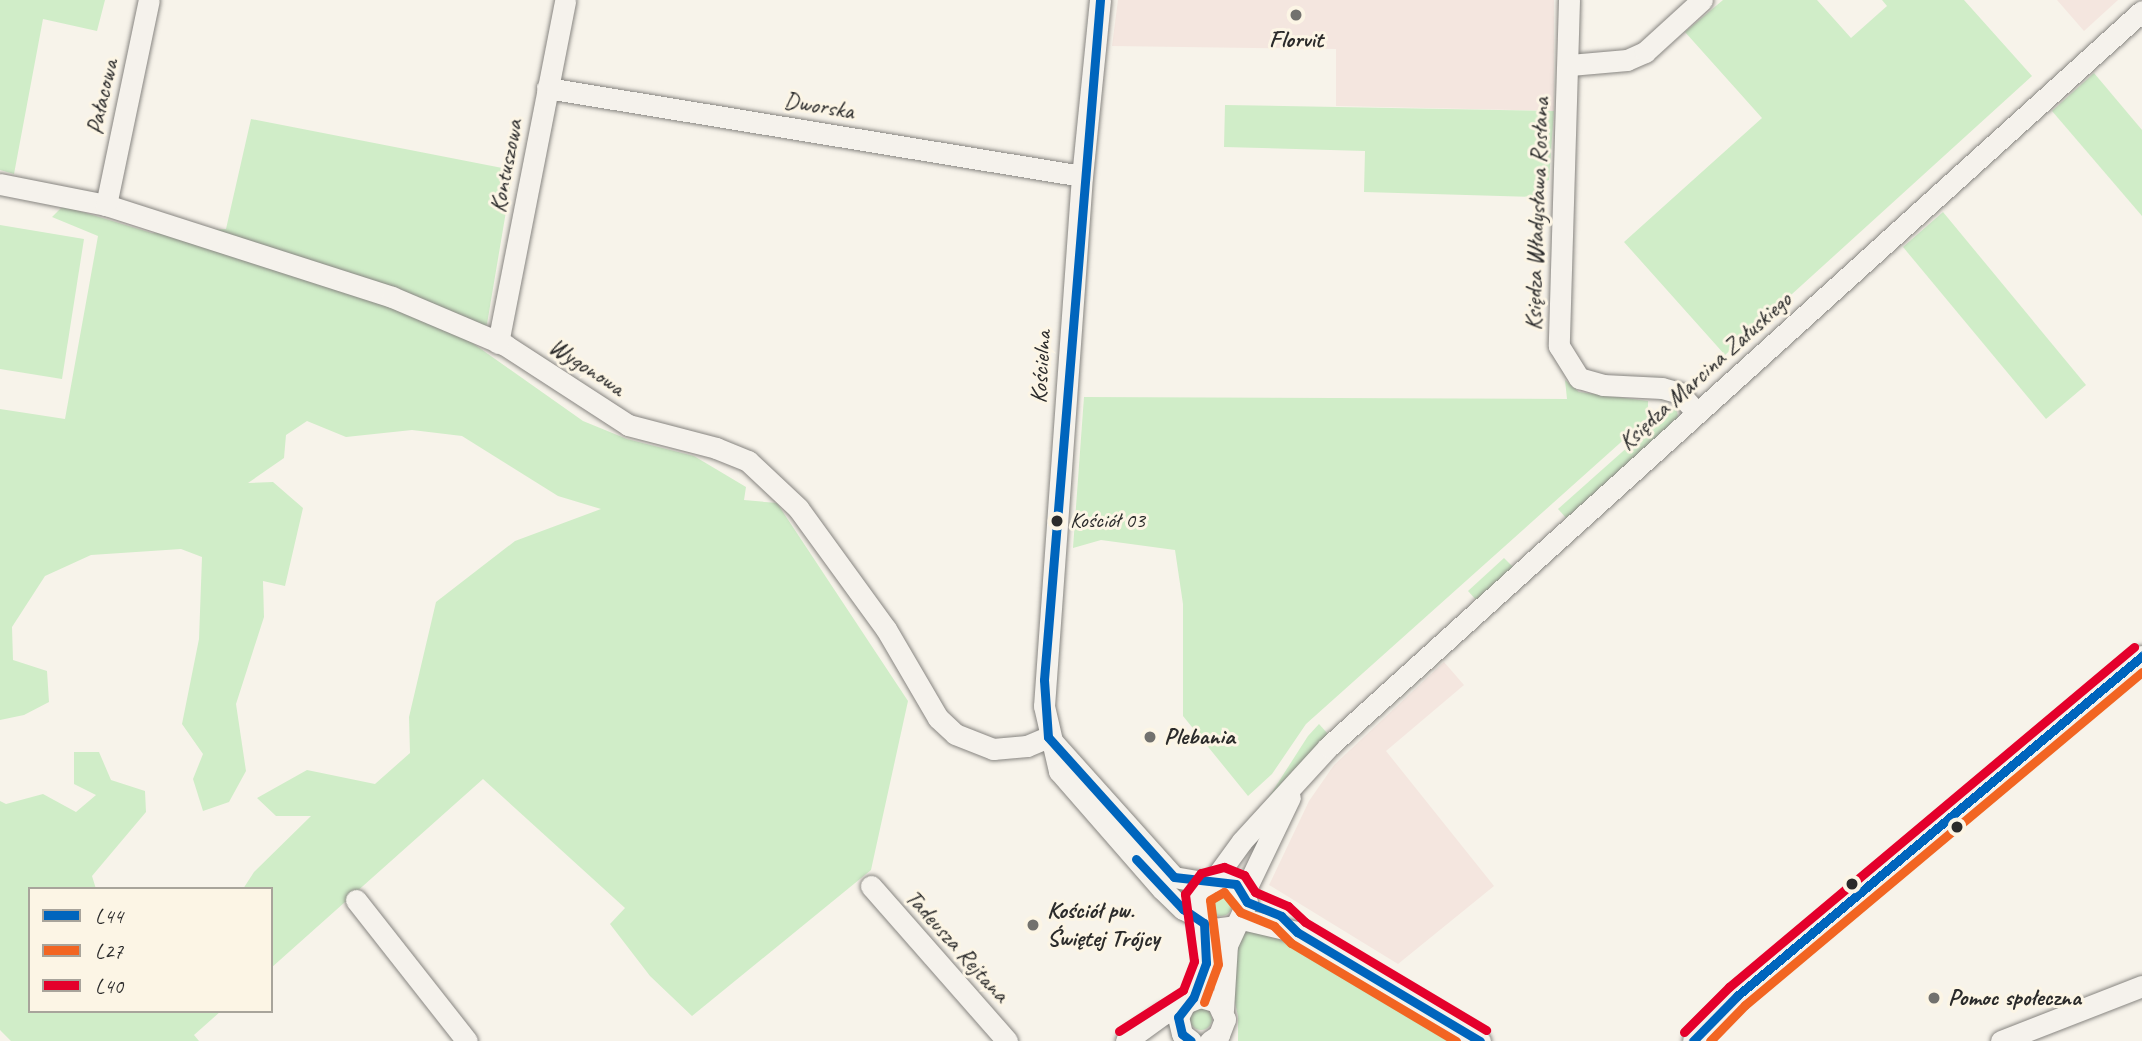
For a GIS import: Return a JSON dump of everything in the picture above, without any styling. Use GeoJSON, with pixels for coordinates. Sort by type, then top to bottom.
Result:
{"type":"FeatureCollection","features":[{"type":"Feature","properties":{"kind":"street","name":"Pałacowa"},"geometry":{"type":"LineString","coordinates":[[106,205],[149,0]]}},
{"type":"Feature","properties":{"kind":"street","name":"Kontuszowa"},"geometry":{"type":"LineString","coordinates":[[498,343],[565,0]]}},
{"type":"Feature","properties":{"kind":"street","name":"Kościelna"},"geometry":{"type":"LineString","coordinates":[[1100,0],[1082,176],[1044,680],[1048,737],[1059,771],[1077,795],[1162,889],[1202,920]]}},
{"type":"Feature","properties":{"kind":"street","name":"Księdza Władysława Rosłana"},"geometry":{"type":"LineString","coordinates":[[1569,0],[1570,65],[1559,239],[1559,346],[1579,378],[1603,385],[1670,390],[1679,393],[1697,413]]}},
{"type":"Feature","properties":{"kind":"street"},"geometry":{"type":"LineString","coordinates":[[1570,65],[1627,60],[1645,52],[1702,0]]}},
{"type":"Feature","properties":{"kind":"street","name":"Księdza Marcina Załuskiego"},"geometry":{"type":"LineString","coordinates":[[1210,882],[1303,772],[2142,10]]}},
{"type":"Feature","properties":{"kind":"street","name":"Dworska"},"geometry":{"type":"LineString","coordinates":[[547,88],[1082,176]]}},
{"type":"Feature","properties":{"kind":"street","name":"Wygonowa"},"geometry":{"type":"LineString","coordinates":[[0,184],[106,205],[392,297],[498,343],[628,425],[748,461],[798,508],[887,629],[938,718],[977,746],[1027,746],[1048,737]]}},
{"type":"Feature","properties":{"kind":"street"},"geometry":{"type":"LineString","coordinates":[[1693,1041],[1738,996],[2142,656]]}},
{"type":"Feature","properties":{"kind":"street"},"geometry":{"type":"LineString","coordinates":[[1048,737],[1174,877],[1210,882],[1225,879],[1242,910]]}},
{"type":"Feature","properties":{"kind":"street","name":"Księdza Marcina Załuskiego"},"geometry":{"type":"LineString","coordinates":[[1222,1029],[1223,965],[1242,910],[1303,772]]}},
{"type":"Feature","properties":{"kind":"street"},"geometry":{"type":"LineString","coordinates":[[1185,1040],[1179,1027],[1206,963],[1197,898],[1210,882]]}},
{"type":"Feature","properties":{"kind":"street","name":"Tadeusza Rejtana"},"geometry":{"type":"LineString","coordinates":[[871,886],[1007,1041]]}},
{"type":"Feature","properties":{"kind":"street"},"geometry":{"type":"LineString","coordinates":[[356,900],[467,1041]]}},
{"type":"Feature","properties":{"kind":"street"},"geometry":{"type":"LineString","coordinates":[[1202,920],[1214,929],[1242,910],[1281,916],[1297,932],[1480,1041]]}},
{"type":"Feature","properties":{"kind":"street"},"geometry":{"type":"LineString","coordinates":[[2001,1041],[2142,986]]}},
{"type":"Feature","properties":{"kind":"street"},"geometry":{"type":"LineString","coordinates":[[1126,1041],[1163,1014],[1208,997],[1222,1029]]}},
{"type":"Feature","properties":{"kind":"shaded area"},"geometry":{"type":"Polygon","coordinates":[[[1118,0],[1554,0],[1554,111],[1336,106],[1336,49],[1112,46],[1118,0]]]}},
{"type":"Feature","properties":{"kind":"shaded area"},"geometry":{"type":"Polygon","coordinates":[[[2057,0],[2118,0],[2084,31],[2057,0]]]}},
{"type":"Feature","properties":{"kind":"shaded area"},"geometry":{"type":"Polygon","coordinates":[[[1444,662],[1464,685],[1386,751],[1494,886],[1398,964],[1269,885],[1309,801],[1334,765],[1444,662]]]}},
{"type":"Feature","properties":{"kind":"green space"},"geometry":{"type":"Polygon","coordinates":[[[0,0],[105,0],[97,31],[43,19],[14,174],[0,170],[0,0]]]}},
{"type":"Feature","properties":{"kind":"green space"},"geometry":{"type":"Polygon","coordinates":[[[1723,0],[1817,0],[1851,38],[1887,6],[1882,0],[1964,0],[2032,76],[1725,355],[1624,242],[1762,118],[1685,32],[1723,0]]]}},
{"type":"Feature","properties":{"kind":"green space"},"geometry":{"type":"Polygon","coordinates":[[[2094,73],[2142,130],[2142,216],[2052,111],[2094,73]]]}},
{"type":"Feature","properties":{"kind":"green space"},"geometry":{"type":"Polygon","coordinates":[[[1225,105],[1554,111],[1549,180],[1539,185],[1539,197],[1364,192],[1365,151],[1224,147],[1225,105]]]}},
{"type":"Feature","properties":{"kind":"green space"},"geometry":{"type":"Polygon","coordinates":[[[251,119],[513,170],[487,324],[471,342],[583,421],[627,439],[694,456],[746,487],[744,500],[777,503],[908,701],[871,870],[692,1016],[650,976],[610,924],[625,908],[483,779],[273,966],[273,887],[244,887],[254,872],[311,816],[276,816],[257,798],[307,770],[375,784],[410,753],[409,717],[436,602],[515,541],[601,509],[558,496],[462,436],[412,430],[346,437],[307,421],[286,435],[284,458],[248,483],[273,482],[303,508],[285,586],[263,581],[264,617],[236,704],[246,771],[229,802],[203,811],[193,779],[203,754],[182,724],[199,639],[202,557],[181,549],[91,555],[45,576],[12,627],[13,660],[47,671],[49,702],[24,715],[0,720],[0,409],[65,419],[98,236],[52,217],[63,206],[152,233],[226,229],[251,119]]]}},
{"type":"Feature","properties":{"kind":"green space"},"geometry":{"type":"Polygon","coordinates":[[[1943,212],[2086,385],[2046,419],[1903,247],[1943,212]]]}},
{"type":"Feature","properties":{"kind":"green space"},"geometry":{"type":"Polygon","coordinates":[[[0,225],[84,239],[62,379],[0,369],[0,225]]]}},
{"type":"Feature","properties":{"kind":"green space"},"geometry":{"type":"Polygon","coordinates":[[[1565,380],[1579,392],[1648,401],[1648,418],[1306,724],[1272,774],[1248,796],[1183,716],[1183,604],[1175,550],[1101,540],[1073,548],[1084,397],[1567,399],[1565,380]]]}},
{"type":"Feature","properties":{"kind":"green space"},"geometry":{"type":"Polygon","coordinates":[[[1676,404],[1678,417],[1567,519],[1558,509],[1676,404]]]}},
{"type":"Feature","properties":{"kind":"green space"},"geometry":{"type":"Polygon","coordinates":[[[1504,558],[1514,568],[1477,601],[1468,591],[1504,558]]]}},
{"type":"Feature","properties":{"kind":"green space"},"geometry":{"type":"Polygon","coordinates":[[[1319,724],[1328,734],[1265,803],[1308,736],[1319,724]]]}},
{"type":"Feature","properties":{"kind":"green space"},"geometry":{"type":"Polygon","coordinates":[[[74,752],[99,752],[111,780],[145,791],[146,812],[92,876],[95,887],[28,887],[28,1013],[219,1013],[194,1035],[199,1041],[11,1041],[0,1030],[0,801],[6,804],[43,794],[76,812],[96,795],[74,784],[74,752]]]}},
{"type":"Feature","properties":{"kind":"green space"},"geometry":{"type":"Polygon","coordinates":[[[1221,894],[1229,897],[1232,905],[1229,913],[1221,916],[1213,913],[1210,905],[1213,897],[1221,894]]]}},
{"type":"Feature","properties":{"kind":"green space"},"geometry":{"type":"Polygon","coordinates":[[[1253,927],[1276,932],[1454,1041],[1238,1041],[1238,1016],[1228,972],[1241,936],[1253,927]]]}},
{"type":"Feature","properties":{"kind":"green space"},"geometry":{"type":"Polygon","coordinates":[[[1201,1008],[1209,1011],[1212,1019],[1209,1027],[1201,1030],[1193,1027],[1190,1019],[1193,1011],[1201,1008]]]}},
{"type":"Feature","properties":{"kind":"transit line","name":"L44"},"geometry":{"type":"LineString","coordinates":[[1100,0],[1044,680],[1048,737],[1174,877],[1236,884],[1247,902],[1281,916],[1297,932],[1480,1041]]}},
{"type":"Feature","properties":{"kind":"transit line","name":"L40"},"geometry":{"type":"LineString","coordinates":[[1684,1032],[1729,987],[2134,647]]}},
{"type":"Feature","properties":{"kind":"transit line","name":"L44"},"geometry":{"type":"LineString","coordinates":[[1693,1041],[1737,996],[2142,656]]}},
{"type":"Feature","properties":{"kind":"transit line","name":"L27"},"geometry":{"type":"LineString","coordinates":[[1710,1041],[1745,1005],[2142,672]]}},
{"type":"Feature","properties":{"kind":"transit line","name":"L44"},"geometry":{"type":"LineString","coordinates":[[1136,859],[1183,909],[1204,923],[1206,963],[1193,998],[1178,1017],[1182,1034],[1191,1041]]}},
{"type":"Feature","properties":{"kind":"transit line","name":"L40"},"geometry":{"type":"LineString","coordinates":[[1119,1031],[1183,990],[1194,961],[1185,894],[1201,873],[1224,867],[1244,875],[1255,892],[1288,906],[1305,922],[1486,1030]]}},
{"type":"Feature","properties":{"kind":"transit line","name":"L27"},"geometry":{"type":"LineString","coordinates":[[1204,1002],[1218,964],[1210,900],[1224,892],[1240,912],[1274,926],[1291,943],[1456,1041]]}},
{"type":"Feature","properties":{"kind":"place","name":"Florvit"},"geometry":{"type":"Point","coordinates":[1296,15]}},
{"type":"Feature","properties":{"kind":"place","name":"Kościół 03"},"geometry":{"type":"Point","coordinates":[1057,521]}},
{"type":"Feature","properties":{"kind":"place","name":"Plebania"},"geometry":{"type":"Point","coordinates":[1150,737]}},
{"type":"Feature","properties":{"kind":"place","name":"Kościół pw. Świętej Trójcy"},"geometry":{"type":"Point","coordinates":[1033,925]}},
{"type":"Feature","properties":{"kind":"place","name":"Pomoc społeczna"},"geometry":{"type":"Point","coordinates":[1934,998]}}]}
